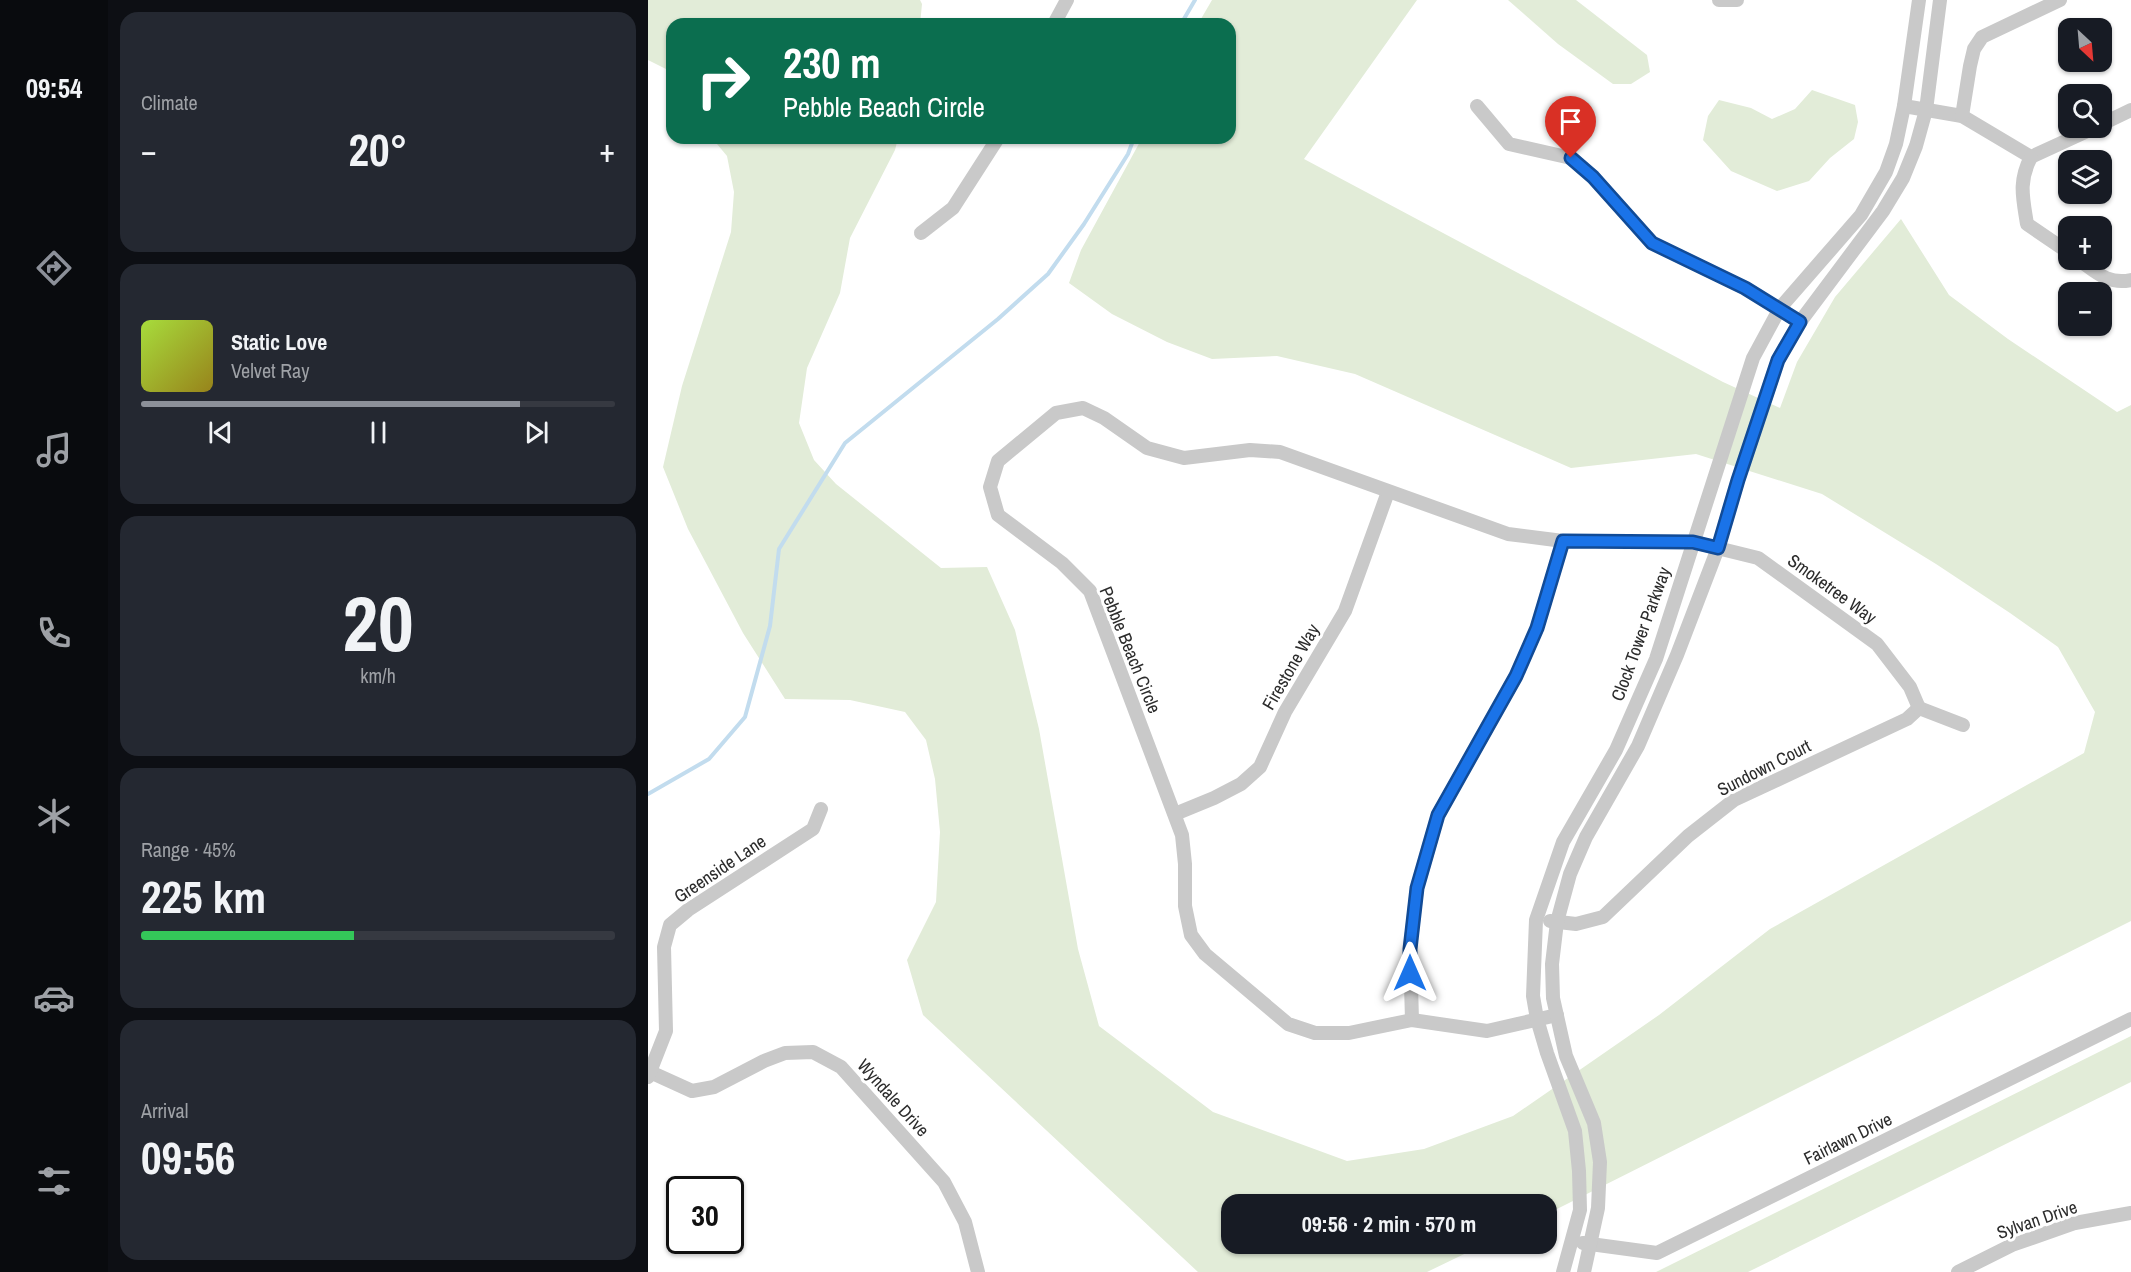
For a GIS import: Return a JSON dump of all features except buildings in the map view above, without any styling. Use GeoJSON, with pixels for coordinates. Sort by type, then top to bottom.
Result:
{"type":"FeatureCollection","features":[{"type":"Feature","properties":{"kind":"street"},"geometry":{"type":"LineString","coordinates":[[1719,0],[1737,0]]}},
{"type":"Feature","properties":{"kind":"street","name":"Clock Tower Parkway"},"geometry":{"type":"LineString","coordinates":[[1563,1272],[1580,1210],[1575,1131],[1537,1019],[1533,996],[1536,920],[1563,842],[1616,750],[1656,659],[1753,358],[1780,308],[1861,215],[1886,172],[1896,144],[1904,106],[1919,0]]}},
{"type":"Feature","properties":{"kind":"street","name":"Clock Tower Parkway"},"geometry":{"type":"LineString","coordinates":[[1584,1272],[1598,1208],[1600,1162],[1594,1123],[1566,1056],[1553,998],[1551,964],[1557,922],[1570,874],[1586,837],[1638,746],[1677,655],[1718,548],[1778,360],[1800,322],[1883,211],[1903,178],[1916,146],[1926,110],[1940,0]]}},
{"type":"Feature","properties":{"kind":"street"},"geometry":{"type":"LineString","coordinates":[[1962,116],[1974,49],[1982,37],[2060,0]]}},
{"type":"Feature","properties":{"kind":"street"},"geometry":{"type":"LineString","coordinates":[[1056,18],[1063,1]]}},
{"type":"Feature","properties":{"kind":"street"},"geometry":{"type":"LineString","coordinates":[[1477,106],[1509,144],[1571,158],[1593,177],[1652,243],[1745,288],[1800,322]]}},
{"type":"Feature","properties":{"kind":"street"},"geometry":{"type":"LineString","coordinates":[[1904,106],[1962,116],[2031,157]]}},
{"type":"Feature","properties":{"kind":"street"},"geometry":{"type":"LineString","coordinates":[[2112,119],[2131,110]]}},
{"type":"Feature","properties":{"kind":"street"},"geometry":{"type":"LineString","coordinates":[[2058,245],[2027,224],[2022,192],[2024,172],[2031,157],[2072,138]]}},
{"type":"Feature","properties":{"kind":"street"},"geometry":{"type":"LineString","coordinates":[[921,233],[953,208],[994,144]]}},
{"type":"Feature","properties":{"kind":"street"},"geometry":{"type":"LineString","coordinates":[[2094,270],[2117,282],[2131,280]]}},
{"type":"Feature","properties":{"kind":"street","name":"Pebble Beach Circle"},"geometry":{"type":"LineString","coordinates":[[1557,1015],[1487,1031],[1412,1020],[1349,1033],[1315,1033],[1288,1024],[1205,954],[1191,935],[1185,906],[1182,835],[1090,591],[1062,563],[998,515],[990,487],[998,461],[1056,413],[1083,408],[1104,418],[1147,447],[1184,458],[1250,450],[1281,452],[1508,534],[1563,541],[1693,542]]}},
{"type":"Feature","properties":{"kind":"street","name":"Firestone Way"},"geometry":{"type":"LineString","coordinates":[[1175,814],[1241,784],[1260,767],[1285,712],[1345,611],[1388,492]]}},
{"type":"Feature","properties":{"kind":"street"},"geometry":{"type":"LineString","coordinates":[[1412,1020],[1410,949],[1416,898],[1438,815],[1516,676],[1537,628],[1563,541]]}},
{"type":"Feature","properties":{"kind":"street","name":"Smoketree Way"},"geometry":{"type":"LineString","coordinates":[[1693,542],[1758,558],[1876,644],[1910,687],[1919,708]]}},
{"type":"Feature","properties":{"kind":"street"},"geometry":{"type":"LineString","coordinates":[[1919,708],[1963,724]]}},
{"type":"Feature","properties":{"kind":"street","name":"Sundown Court"},"geometry":{"type":"LineString","coordinates":[[1536,920],[1575,924],[1603,917],[1688,836],[1734,800],[1907,719],[1919,708]]}},
{"type":"Feature","properties":{"kind":"street","name":"Greenside Lane"},"geometry":{"type":"LineString","coordinates":[[649,1074],[666,1031],[664,947],[670,926],[688,910],[813,829],[821,809]]}},
{"type":"Feature","properties":{"kind":"street","name":"Fairlawn Drive"},"geometry":{"type":"LineString","coordinates":[[1572,1242],[1657,1253],[2131,1019]]}},
{"type":"Feature","properties":{"kind":"street","name":"Wyndale Drive"},"geometry":{"type":"LineString","coordinates":[[649,1074],[692,1091],[714,1088],[764,1061],[785,1053],[813,1052],[841,1067],[944,1182],[965,1222],[978,1272]]}},
{"type":"Feature","properties":{"kind":"street","name":"Sylvan Drive"},"geometry":{"type":"LineString","coordinates":[[1958,1272],[2012,1245],[2075,1222],[2131,1213]]}},
{"type":"Feature","properties":{"kind":"green space"},"geometry":{"type":"Polygon","coordinates":[[[648,0],[920,0],[922,4],[921,18],[666,18],[666,69],[648,60],[648,0]]]}},
{"type":"Feature","properties":{"kind":"green space"},"geometry":{"type":"Polygon","coordinates":[[[1212,0],[1417,0],[1304,159],[1723,382],[1780,408],[1797,362],[1835,297],[1901,219],[1949,295],[2008,339],[2117,412],[2131,405],[2131,921],[1557,1209],[1557,1194],[1221,1194],[1221,1254],[1464,1254],[1427,1272],[1198,1272],[923,1015],[907,960],[936,902],[940,832],[935,779],[926,740],[905,712],[850,700],[785,699],[743,633],[688,529],[663,467],[682,386],[731,232],[734,192],[727,156],[717,144],[896,144],[850,238],[840,293],[807,368],[799,423],[814,460],[836,484],[941,568],[987,567],[1015,630],[1039,729],[1078,949],[1099,1026],[1213,1112],[1347,1161],[1424,1149],[1513,1116],[1659,1015],[1770,929],[2084,753],[2095,712],[2058,647],[1936,564],[1822,494],[1696,454],[1571,468],[1355,374],[1277,356],[1212,359],[1167,342],[1112,314],[1069,283],[1081,250],[1139,144],[1236,144],[1236,18],[1202,18],[1212,0]]]}},
{"type":"Feature","properties":{"kind":"green space"},"geometry":{"type":"Polygon","coordinates":[[[1508,0],[1576,0],[1647,55],[1650,72],[1631,84],[1613,84],[1558,44],[1508,0]]]}},
{"type":"Feature","properties":{"kind":"green space"},"geometry":{"type":"Polygon","coordinates":[[[1812,90],[1855,105],[1858,122],[1854,139],[1830,158],[1809,181],[1777,191],[1731,171],[1703,140],[1708,116],[1719,100],[1751,108],[1772,119],[1795,109],[1812,90]]]}},
{"type":"Feature","properties":{"kind":"green space"},"geometry":{"type":"Polygon","coordinates":[[[2131,1036],[2131,1082],[1748,1272],[1656,1272],[2131,1036]]]}},
{"type":"Feature","properties":{"kind":"waterway"},"geometry":{"type":"LineString","coordinates":[[1184,18],[1195,0]]}},
{"type":"Feature","properties":{"kind":"waterway"},"geometry":{"type":"LineString","coordinates":[[648,794],[709,759],[745,717],[770,626],[779,549],[845,443],[998,319],[1048,274],[1084,224],[1128,154],[1132,144]]}},
{"type":"Feature","properties":{"kind":"route"},"geometry":{"type":"LineString","coordinates":[[1410,973],[1410,949],[1417,888],[1438,815],[1516,676],[1537,628],[1563,541],[1693,542],[1718,548],[1778,360],[1800,322],[1745,288],[1652,243],[1593,177],[1571,158]]}}]}
